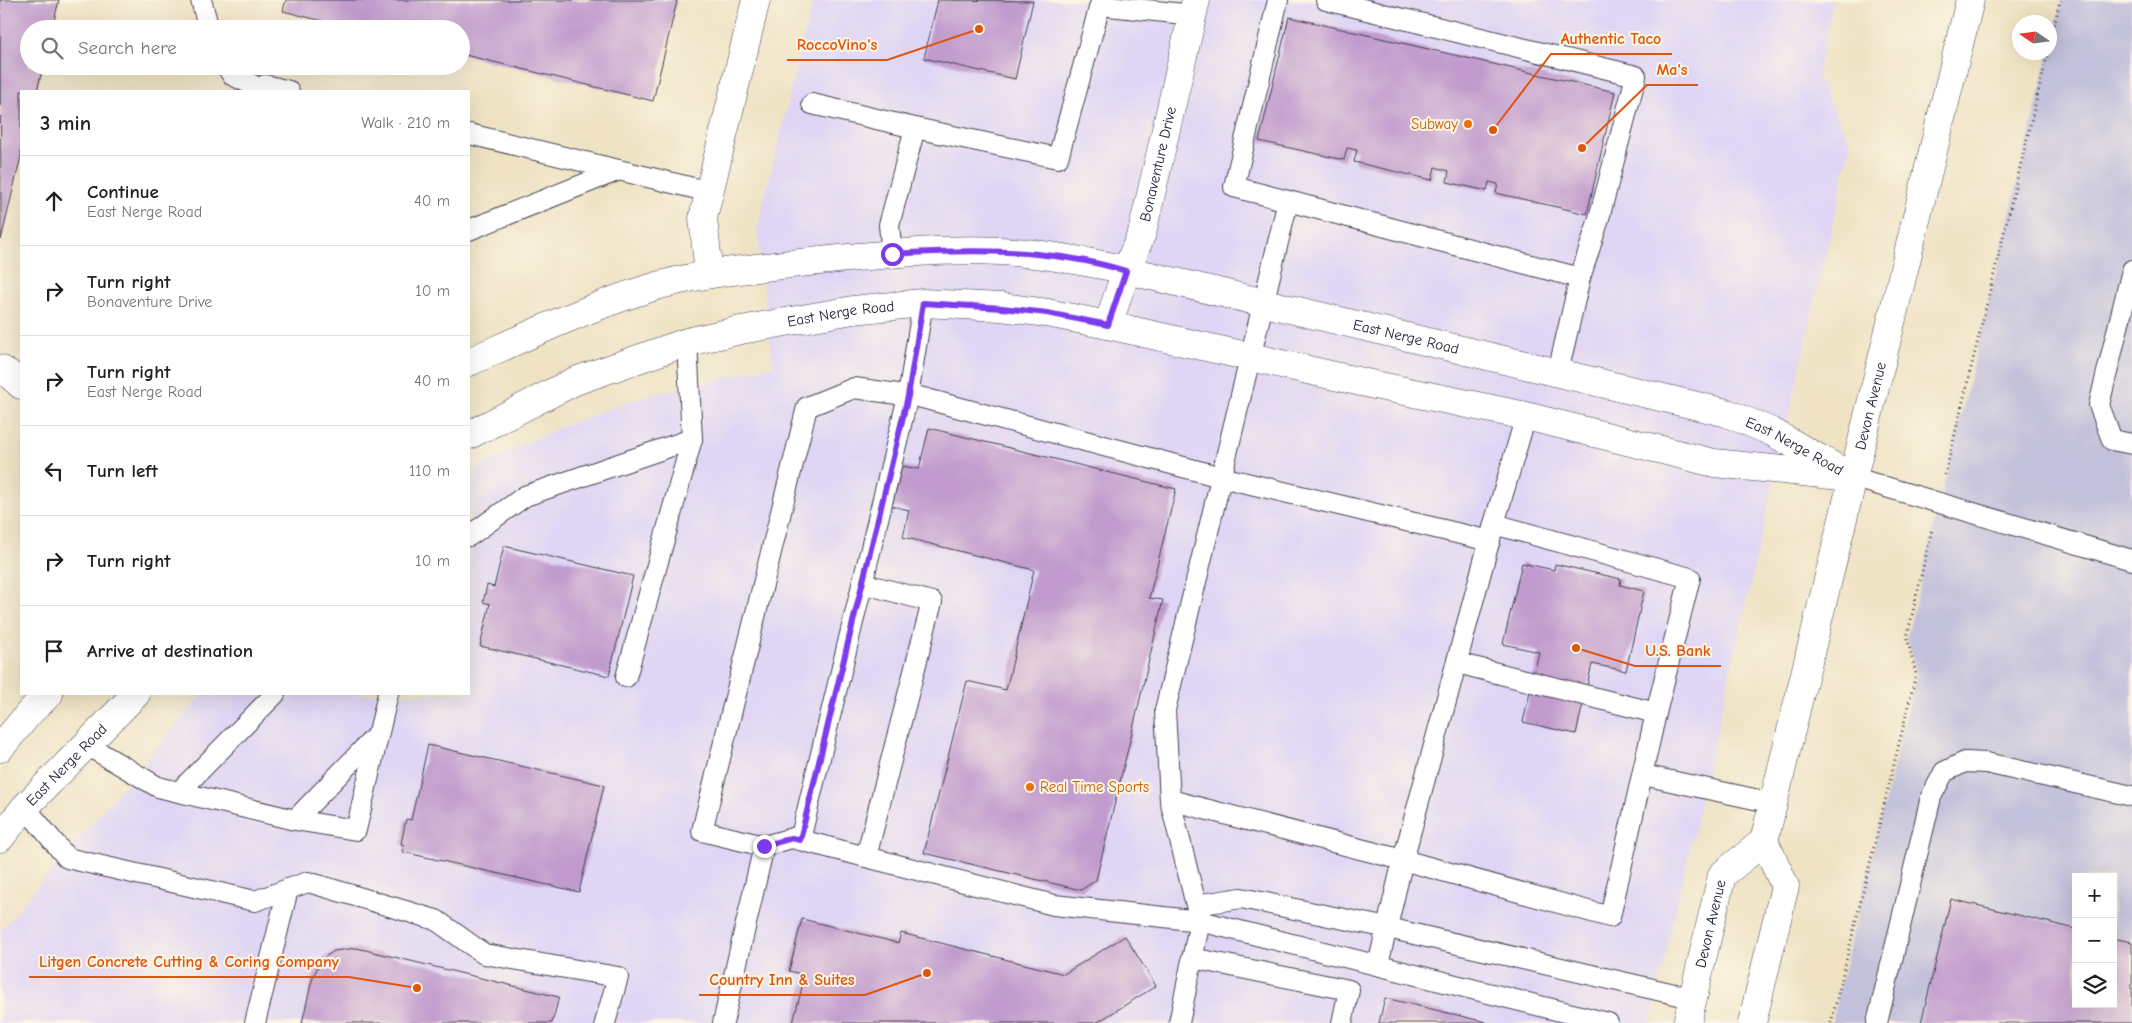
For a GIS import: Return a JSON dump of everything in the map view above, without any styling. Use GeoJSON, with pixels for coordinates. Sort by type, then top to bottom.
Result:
{"type":"FeatureCollection","features":[{"type":"Feature","properties":{"kind":"main road"},"geometry":{"type":"LineString","coordinates":[[709,274],[703,218],[756,0]]}},
{"type":"Feature","properties":{"kind":"main road","name":"Devon Avenue"},"geometry":{"type":"LineString","coordinates":[[1689,1011],[1722,875],[1764,841],[1970,0]]}},
{"type":"Feature","properties":{"kind":"main road","name":"Bonaventure Drive"},"geometry":{"type":"LineString","coordinates":[[1108,325],[1126,271],[1142,233],[1195,8]]}},
{"type":"Feature","properties":{"kind":"main road","name":"East Nerge Road"},"geometry":{"type":"LineString","coordinates":[[470,362],[555,324],[648,289],[709,274],[892,254],[952,250],[1002,251],[1051,256],[1126,271],[1726,413],[1772,432],[1852,477]]}},
{"type":"Feature","properties":{"kind":"main road","name":"East Nerge Road"},"geometry":{"type":"LineString","coordinates":[[470,434],[575,381],[687,342],[852,310],[923,303],[1047,313],[1526,416],[1714,464],[1852,477]]}},
{"type":"Feature","properties":{"kind":"main road"},"geometry":{"type":"LineString","coordinates":[[0,369],[20,384]]}},
{"type":"Feature","properties":{"kind":"main road"},"geometry":{"type":"LineString","coordinates":[[0,748],[31,711],[48,695]]}},
{"type":"Feature","properties":{"kind":"main road","name":"East Nerge Road"},"geometry":{"type":"LineString","coordinates":[[0,838],[25,807],[135,695]]}},
{"type":"Feature","properties":{"kind":"main road"},"geometry":{"type":"LineString","coordinates":[[1752,1023],[1785,886],[1764,841]]}},
{"type":"Feature","properties":{"kind":"lane"},"geometry":{"type":"LineString","coordinates":[[201,0],[207,20]]}},
{"type":"Feature","properties":{"kind":"lane"},"geometry":{"type":"LineString","coordinates":[[1278,0],[1234,187],[1580,278]]}},
{"type":"Feature","properties":{"kind":"lane"},"geometry":{"type":"LineString","coordinates":[[1326,0],[1636,76],[1598,222],[1580,278],[1558,372]]}},
{"type":"Feature","properties":{"kind":"lane"},"geometry":{"type":"LineString","coordinates":[[812,104],[1058,158],[1100,5],[1195,8]]}},
{"type":"Feature","properties":{"kind":"lane"},"geometry":{"type":"LineString","coordinates":[[232,75],[261,90]]}},
{"type":"Feature","properties":{"kind":"lane"},"geometry":{"type":"LineString","coordinates":[[263,90],[264,85],[285,90]]}},
{"type":"Feature","properties":{"kind":"lane"},"geometry":{"type":"LineString","coordinates":[[892,254],[889,225],[915,128]]}},
{"type":"Feature","properties":{"kind":"lane"},"geometry":{"type":"LineString","coordinates":[[470,134],[710,192]]}},
{"type":"Feature","properties":{"kind":"lane"},"geometry":{"type":"LineString","coordinates":[[470,230],[619,170]]}},
{"type":"Feature","properties":{"kind":"lane"},"geometry":{"type":"LineString","coordinates":[[1179,1023],[1192,958],[1198,913],[1170,800],[1165,710],[1288,201]]}},
{"type":"Feature","properties":{"kind":"lane"},"geometry":{"type":"LineString","coordinates":[[2132,270],[2099,405],[2112,440],[2132,444]]}},
{"type":"Feature","properties":{"kind":"lane"},"geometry":{"type":"LineString","coordinates":[[800,840],[908,396],[923,303]]}},
{"type":"Feature","properties":{"kind":"lane"},"geometry":{"type":"LineString","coordinates":[[626,677],[692,439],[687,342]]}},
{"type":"Feature","properties":{"kind":"lane"},"geometry":{"type":"LineString","coordinates":[[1170,800],[1403,860],[1610,917],[1656,714],[1690,578],[1492,532],[1221,477],[919,397],[854,388],[807,407],[702,831],[764,846],[792,838],[1054,905],[1198,913],[1569,1018],[1608,1023]]}},
{"type":"Feature","properties":{"kind":"lane"},"geometry":{"type":"LineString","coordinates":[[1378,965],[1403,860],[1492,532],[1526,416]]}},
{"type":"Feature","properties":{"kind":"lane"},"geometry":{"type":"LineString","coordinates":[[470,539],[525,496],[692,439]]}},
{"type":"Feature","properties":{"kind":"lane"},"geometry":{"type":"LineString","coordinates":[[1852,477],[2132,560]]}},
{"type":"Feature","properties":{"kind":"lane"},"geometry":{"type":"LineString","coordinates":[[862,583],[932,602],[866,857]]}},
{"type":"Feature","properties":{"kind":"lane"},"geometry":{"type":"LineString","coordinates":[[1457,663],[1656,714]]}},
{"type":"Feature","properties":{"kind":"lane"},"geometry":{"type":"LineString","coordinates":[[179,792],[274,695]]}},
{"type":"Feature","properties":{"kind":"lane"},"geometry":{"type":"LineString","coordinates":[[85,744],[158,788],[295,820],[356,830],[388,695]]}},
{"type":"Feature","properties":{"kind":"lane"},"geometry":{"type":"LineString","coordinates":[[295,820],[377,735]]}},
{"type":"Feature","properties":{"kind":"lane"},"geometry":{"type":"LineString","coordinates":[[1877,1023],[1931,797],[1944,772],[1965,762],[1986,763],[2132,796]]}},
{"type":"Feature","properties":{"kind":"lane"},"geometry":{"type":"LineString","coordinates":[[1643,775],[1773,803]]}},
{"type":"Feature","properties":{"kind":"lane"},"geometry":{"type":"LineString","coordinates":[[25,807],[67,858],[255,901],[308,882],[436,920],[484,954],[618,977],[605,1023]]}},
{"type":"Feature","properties":{"kind":"lane"},"geometry":{"type":"LineString","coordinates":[[723,1023],[764,846]]}},
{"type":"Feature","properties":{"kind":"lane"},"geometry":{"type":"LineString","coordinates":[[254,1023],[288,889]]}},
{"type":"Feature","properties":{"kind":"lane"},"geometry":{"type":"LineString","coordinates":[[1198,913],[1241,898],[1388,928],[1689,1011]]}},
{"type":"Feature","properties":{"kind":"lane"},"geometry":{"type":"LineString","coordinates":[[1192,958],[1349,990],[1342,1023]]}},
{"type":"Feature","properties":{"kind":"path"},"geometry":{"type":"LineString","coordinates":[[2057,15],[2060,0]]}},
{"type":"Feature","properties":{"kind":"path"},"geometry":{"type":"LineString","coordinates":[[1958,425],[2046,60]]}},
{"type":"Feature","properties":{"kind":"path"},"geometry":{"type":"LineString","coordinates":[[1830,1023],[1916,674],[1907,637],[1914,608]]}},
{"type":"Feature","properties":{"kind":"shaded area"},"geometry":{"type":"Polygon","coordinates":[[[813,0],[1833,0],[1817,77],[1851,144],[1650,1023],[0,1023],[0,931],[201,695],[470,695],[470,471],[561,427],[614,407],[654,394],[773,366],[757,229],[813,0]]]}},
{"type":"Feature","properties":{"kind":"shaded area"},"geometry":{"type":"Polygon","coordinates":[[[2062,0],[2132,0],[2132,1023],[1831,1023],[1916,674],[1907,637],[2047,60],[2057,60],[2057,21],[2062,0]]]}},
{"type":"Feature","properties":{"kind":"building"},"geometry":{"type":"Polygon","coordinates":[[[0,0],[59,0],[54,20],[20,20],[20,75],[41,75],[37,90],[20,90],[20,160],[1,240],[0,0]]]}},
{"type":"Feature","properties":{"kind":"building"},"geometry":{"type":"Polygon","coordinates":[[[286,0],[677,1],[653,101],[470,56],[470,20],[319,20],[283,11],[286,0]]]}},
{"type":"Feature","properties":{"kind":"building"},"geometry":{"type":"Polygon","coordinates":[[[938,0],[1033,1],[1015,79],[924,58],[938,0]]]}},
{"type":"Feature","properties":{"kind":"building"},"geometry":{"type":"Polygon","coordinates":[[[1289,17],[1615,92],[1587,214],[1496,193],[1498,184],[1489,182],[1487,191],[1447,182],[1449,171],[1435,167],[1432,180],[1354,162],[1357,150],[1347,148],[1344,160],[1259,141],[1289,17]]]}},
{"type":"Feature","properties":{"kind":"building"},"geometry":{"type":"Polygon","coordinates":[[[929,428],[1176,489],[1149,598],[1163,600],[1135,720],[1096,880],[1081,890],[924,853],[967,681],[1006,690],[1034,570],[903,537],[909,510],[892,506],[902,466],[919,469],[929,428]]]}},
{"type":"Feature","properties":{"kind":"building"},"geometry":{"type":"Polygon","coordinates":[[[504,546],[633,576],[609,676],[480,646],[490,604],[483,602],[487,585],[494,587],[504,546]]]}},
{"type":"Feature","properties":{"kind":"building"},"geometry":{"type":"Polygon","coordinates":[[[1522,563],[1554,570],[1555,564],[1621,579],[1620,585],[1644,591],[1626,671],[1592,664],[1576,734],[1523,722],[1539,652],[1503,644],[1522,563]]]}},
{"type":"Feature","properties":{"kind":"building"},"geometry":{"type":"Polygon","coordinates":[[[428,745],[604,785],[579,892],[403,852],[404,845],[401,844],[406,819],[411,820],[428,745]]]}},
{"type":"Feature","properties":{"kind":"building"},"geometry":{"type":"Polygon","coordinates":[[[1951,899],[2072,928],[2072,1008],[2117,1008],[2117,939],[2132,942],[2132,1023],[1921,1023],[1951,899]]]}},
{"type":"Feature","properties":{"kind":"building"},"geometry":{"type":"Polygon","coordinates":[[[802,919],[898,943],[901,933],[1064,974],[1125,936],[1156,986],[1096,1023],[793,1023],[805,975],[789,971],[802,919]]]}},
{"type":"Feature","properties":{"kind":"building"},"geometry":{"type":"Polygon","coordinates":[[[357,948],[559,997],[552,1023],[302,1023],[312,980],[318,966],[325,957],[334,951],[357,948]]]}},
{"type":"Feature","properties":{"kind":"building"},"geometry":{"type":"Polygon","coordinates":[[[1385,998],[1486,1022],[1486,1023],[1379,1023],[1385,998]]]}},
{"type":"Feature","properties":{"kind":"place","name":"RoccoVino's"},"geometry":{"type":"Point","coordinates":[979,29]}},
{"type":"Feature","properties":{"kind":"place","name":"Subway"},"geometry":{"type":"Point","coordinates":[1468,124]}},
{"type":"Feature","properties":{"kind":"place","name":"Authentic Taco"},"geometry":{"type":"Point","coordinates":[1493,130]}},
{"type":"Feature","properties":{"kind":"place","name":"Ma's"},"geometry":{"type":"Point","coordinates":[1582,148]}},
{"type":"Feature","properties":{"kind":"place","name":"U.S. Bank"},"geometry":{"type":"Point","coordinates":[1576,648]}},
{"type":"Feature","properties":{"kind":"place","name":"Real Time Sports"},"geometry":{"type":"Point","coordinates":[1030,787]}},
{"type":"Feature","properties":{"kind":"place","name":"Country Inn & Suites"},"geometry":{"type":"Point","coordinates":[927,973]}},
{"type":"Feature","properties":{"kind":"place","name":"Litgen Concrete Cutting & Coring Company"},"geometry":{"type":"Point","coordinates":[417,988]}},
{"type":"Feature","properties":{"kind":"route"},"geometry":{"type":"LineString","coordinates":[[764,846],[792,838],[800,840],[908,396],[923,303],[1047,313],[1108,325],[1126,271],[1051,256],[1002,251],[952,250],[892,254]]}}]}
